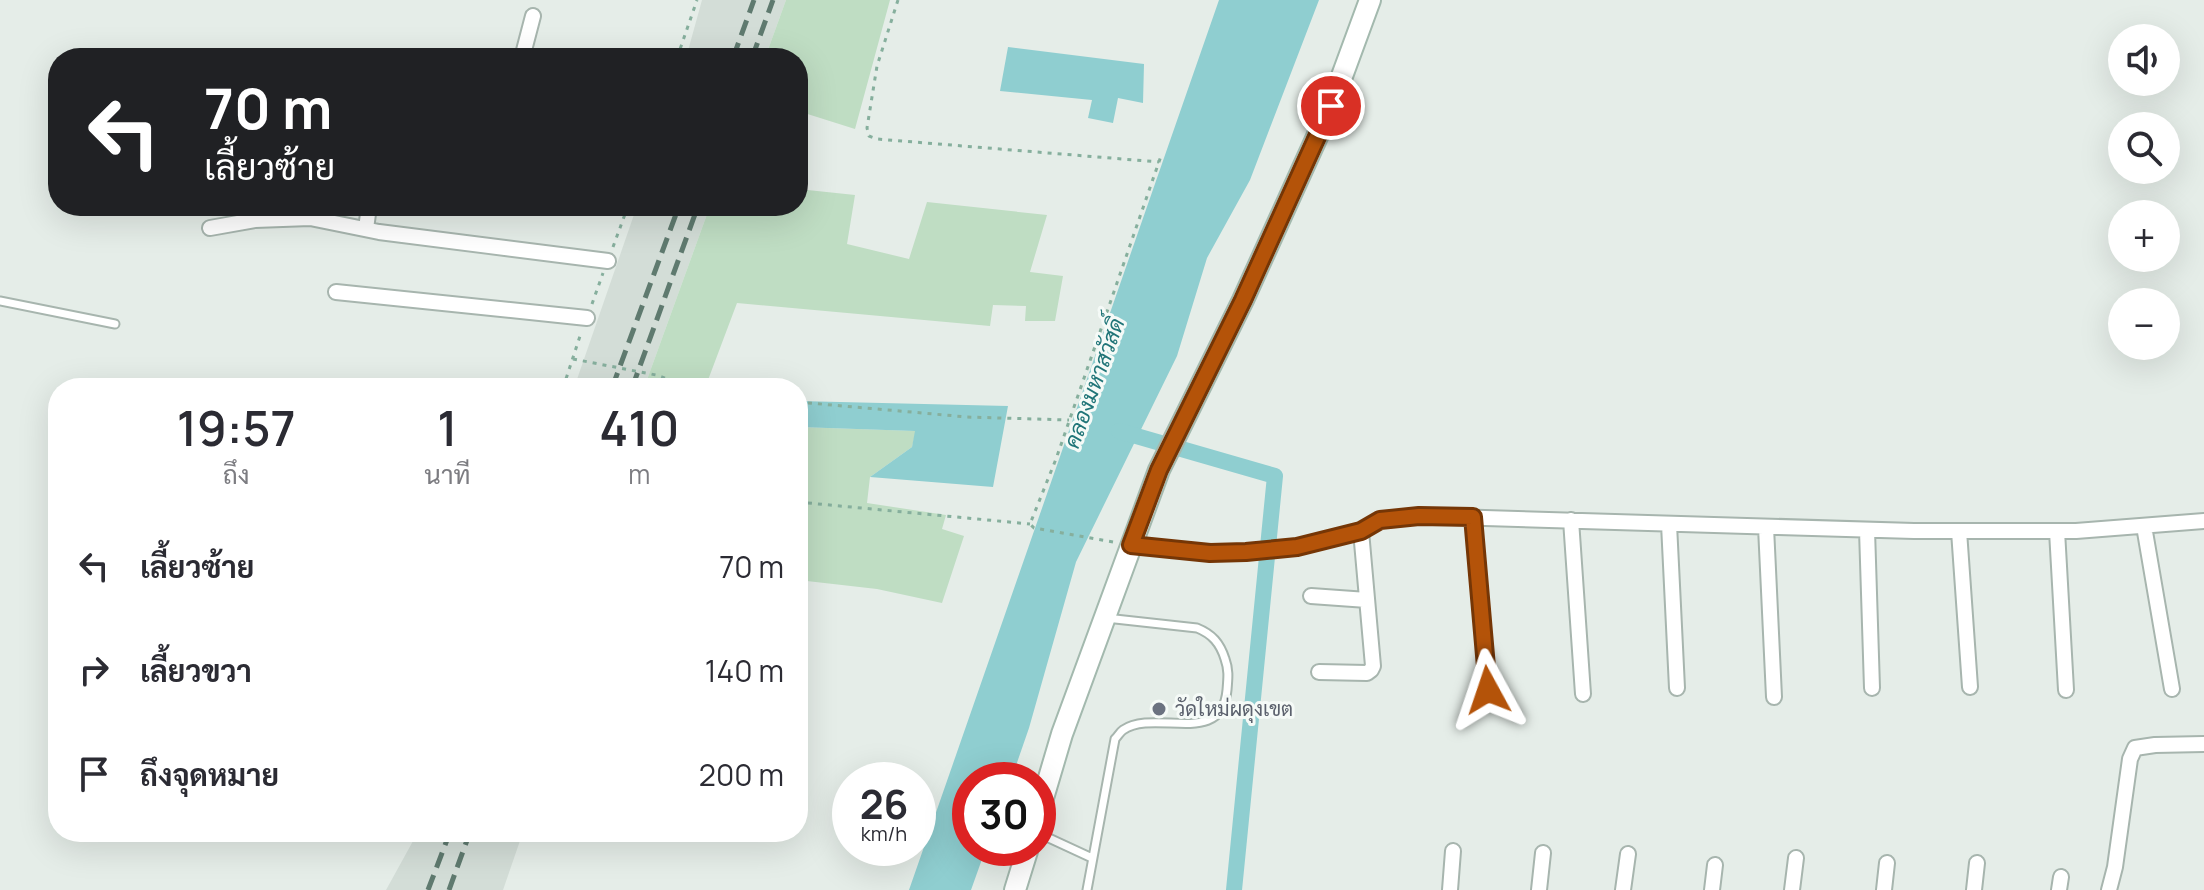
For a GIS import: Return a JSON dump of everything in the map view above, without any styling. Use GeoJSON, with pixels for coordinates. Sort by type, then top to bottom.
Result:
{"type":"FeatureCollection","features":[{"type":"Feature","properties":{"kind":"street"},"geometry":{"type":"LineString","coordinates":[[1054,762],[1159,470],[1243,300],[1325,118],[1370,0]]}},
{"type":"Feature","properties":{"kind":"street"},"geometry":{"type":"LineString","coordinates":[[525,48],[533,16]]}},
{"type":"Feature","properties":{"kind":"street"},"geometry":{"type":"LineString","coordinates":[[366,229],[368,216]]}},
{"type":"Feature","properties":{"kind":"street"},"geometry":{"type":"LineString","coordinates":[[210,228],[255,220],[310,218],[366,229],[608,261]]}},
{"type":"Feature","properties":{"kind":"street"},"geometry":{"type":"LineString","coordinates":[[336,292],[587,318]]}},
{"type":"Feature","properties":{"kind":"street"},"geometry":{"type":"LineString","coordinates":[[1131,545],[1210,553],[1297,547],[1361,531],[1380,520],[1419,516],[1959,531],[2057,531],[2204,521]]}},
{"type":"Feature","properties":{"kind":"street"},"geometry":{"type":"LineString","coordinates":[[1473,517],[1488,690]]}},
{"type":"Feature","properties":{"kind":"street"},"geometry":{"type":"LineString","coordinates":[[1571,520],[1583,694]]}},
{"type":"Feature","properties":{"kind":"street"},"geometry":{"type":"LineString","coordinates":[[1669,524],[1677,688]]}},
{"type":"Feature","properties":{"kind":"street"},"geometry":{"type":"LineString","coordinates":[[2144,526],[2172,689]]}},
{"type":"Feature","properties":{"kind":"street"},"geometry":{"type":"LineString","coordinates":[[1766,527],[1774,697]]}},
{"type":"Feature","properties":{"kind":"street"},"geometry":{"type":"LineString","coordinates":[[1867,530],[1872,688]]}},
{"type":"Feature","properties":{"kind":"street"},"geometry":{"type":"LineString","coordinates":[[1319,672],[1367,673],[1373,666],[1361,531]]}},
{"type":"Feature","properties":{"kind":"street"},"geometry":{"type":"LineString","coordinates":[[1959,531],[1970,687]]}},
{"type":"Feature","properties":{"kind":"street"},"geometry":{"type":"LineString","coordinates":[[2057,531],[2066,690]]}},
{"type":"Feature","properties":{"kind":"street"},"geometry":{"type":"LineString","coordinates":[[1311,596],[1367,600]]}},
{"type":"Feature","properties":{"kind":"street"},"geometry":{"type":"LineString","coordinates":[[2109,890],[2130,759],[2135,748],[2204,744]]}},
{"type":"Feature","properties":{"kind":"street"},"geometry":{"type":"LineString","coordinates":[[1450,890],[1453,851]]}},
{"type":"Feature","properties":{"kind":"street"},"geometry":{"type":"LineString","coordinates":[[1539,890],[1543,853]]}},
{"type":"Feature","properties":{"kind":"street"},"geometry":{"type":"LineString","coordinates":[[1623,890],[1628,854]]}},
{"type":"Feature","properties":{"kind":"street"},"geometry":{"type":"LineString","coordinates":[[1792,890],[1796,858]]}},
{"type":"Feature","properties":{"kind":"street"},"geometry":{"type":"LineString","coordinates":[[1884,890],[1887,863]]}},
{"type":"Feature","properties":{"kind":"street"},"geometry":{"type":"LineString","coordinates":[[1974,890],[1977,863]]}},
{"type":"Feature","properties":{"kind":"street"},"geometry":{"type":"LineString","coordinates":[[1712,890],[1715,865]]}},
{"type":"Feature","properties":{"kind":"street"},"geometry":{"type":"LineString","coordinates":[[1015,890],[1022,866]]}},
{"type":"Feature","properties":{"kind":"lane"},"geometry":{"type":"LineString","coordinates":[[0,301],[115,324]]}},
{"type":"Feature","properties":{"kind":"lane"},"geometry":{"type":"LineString","coordinates":[[1087,890],[1115,739],[1123,730],[1150,722],[1205,722],[1226,703],[1229,670],[1215,639],[1197,628],[1104,618]]}},
{"type":"Feature","properties":{"kind":"lane"},"geometry":{"type":"LineString","coordinates":[[1056,841],[1092,858]]}},
{"type":"Feature","properties":{"kind":"path"},"geometry":{"type":"LineString","coordinates":[[680,48],[697,0]]}},
{"type":"Feature","properties":{"kind":"path"},"geometry":{"type":"LineString","coordinates":[[898,0],[877,66],[867,128],[869,136],[1159,162]]}},
{"type":"Feature","properties":{"kind":"path"},"geometry":{"type":"LineString","coordinates":[[1032,526],[1162,153]]}},
{"type":"Feature","properties":{"kind":"path"},"geometry":{"type":"LineString","coordinates":[[566,378],[624,216]]}},
{"type":"Feature","properties":{"kind":"path"},"geometry":{"type":"LineString","coordinates":[[573,359],[665,378]]}},
{"type":"Feature","properties":{"kind":"path"},"geometry":{"type":"LineString","coordinates":[[808,403],[967,417],[1069,420]]}},
{"type":"Feature","properties":{"kind":"path"},"geometry":{"type":"LineString","coordinates":[[808,503],[1032,526],[1105,541]]}},
{"type":"Feature","properties":{"kind":"shaded area"},"geometry":{"type":"Polygon","coordinates":[[[702,0],[786,0],[769,48],[689,48],[702,0]]]}},
{"type":"Feature","properties":{"kind":"shaded area"},"geometry":{"type":"Polygon","coordinates":[[[634,216],[706,216],[648,378],[577,378],[634,216]]]}},
{"type":"Feature","properties":{"kind":"shaded area"},"geometry":{"type":"Polygon","coordinates":[[[412,842],[520,842],[503,890],[386,890],[412,842]]]}},
{"type":"Feature","properties":{"kind":"green space"},"geometry":{"type":"Polygon","coordinates":[[[786,0],[890,0],[855,129],[808,114],[808,48],[769,48],[786,0]]]}},
{"type":"Feature","properties":{"kind":"green space"},"geometry":{"type":"Polygon","coordinates":[[[808,190],[855,195],[847,244],[909,259],[927,202],[1047,215],[1030,272],[1063,276],[1055,321],[1025,321],[1026,306],[993,305],[990,326],[737,303],[709,378],[648,378],[706,216],[808,216],[808,190]]]}},
{"type":"Feature","properties":{"kind":"green space"},"geometry":{"type":"Polygon","coordinates":[[[808,427],[916,431],[912,447],[870,477],[867,503],[946,515],[942,529],[964,536],[942,603],[877,589],[808,581],[808,427]]]}},
{"type":"Feature","properties":{"kind":"water","name":"คลองมหาสวัสดิ์"},"geometry":{"type":"Polygon","coordinates":[[[1219,0],[1319,0],[1250,180],[1207,258],[1177,356],[1076,562],[1017,762],[954,762],[1219,0]]]}},
{"type":"Feature","properties":{"kind":"water"},"geometry":{"type":"Polygon","coordinates":[[[1008,47],[1144,64],[1143,103],[1118,98],[1113,123],[1088,118],[1092,100],[1000,91],[1008,47]]]}},
{"type":"Feature","properties":{"kind":"water"},"geometry":{"type":"Polygon","coordinates":[[[808,401],[1008,406],[993,487],[870,477],[912,447],[915,431],[808,427],[808,401]]]}},
{"type":"Feature","properties":{"kind":"water"},"geometry":{"type":"Polygon","coordinates":[[[952,767],[952,866],[980,866],[971,890],[909,890],[917,866],[936,866],[936,812],[952,767]]]}},
{"type":"Feature","properties":{"kind":"waterway"},"geometry":{"type":"LineString","coordinates":[[1119,431],[1275,476],[1234,890]]}},
{"type":"Feature","properties":{"kind":"railway"},"geometry":{"type":"LineString","coordinates":[[737,48],[754,0]]}},
{"type":"Feature","properties":{"kind":"railway"},"geometry":{"type":"LineString","coordinates":[[756,48],[773,0]]}},
{"type":"Feature","properties":{"kind":"railway"},"geometry":{"type":"LineString","coordinates":[[616,378],[675,216]]}},
{"type":"Feature","properties":{"kind":"railway"},"geometry":{"type":"LineString","coordinates":[[636,378],[694,216]]}},
{"type":"Feature","properties":{"kind":"railway"},"geometry":{"type":"LineString","coordinates":[[428,890],[446,842]]}},
{"type":"Feature","properties":{"kind":"railway"},"geometry":{"type":"LineString","coordinates":[[449,890],[466,842]]}},
{"type":"Feature","properties":{"kind":"place","name":"วัดใหม่ผดุงเขต"},"geometry":{"type":"Point","coordinates":[1159,709]}},
{"type":"Feature","properties":{"kind":"route"},"geometry":{"type":"LineString","coordinates":[[1331,106],[1243,300],[1159,470],[1131,545],[1210,553],[1246,552],[1297,547],[1361,531],[1380,520],[1419,516],[1473,517],[1488,690]]}}]}
